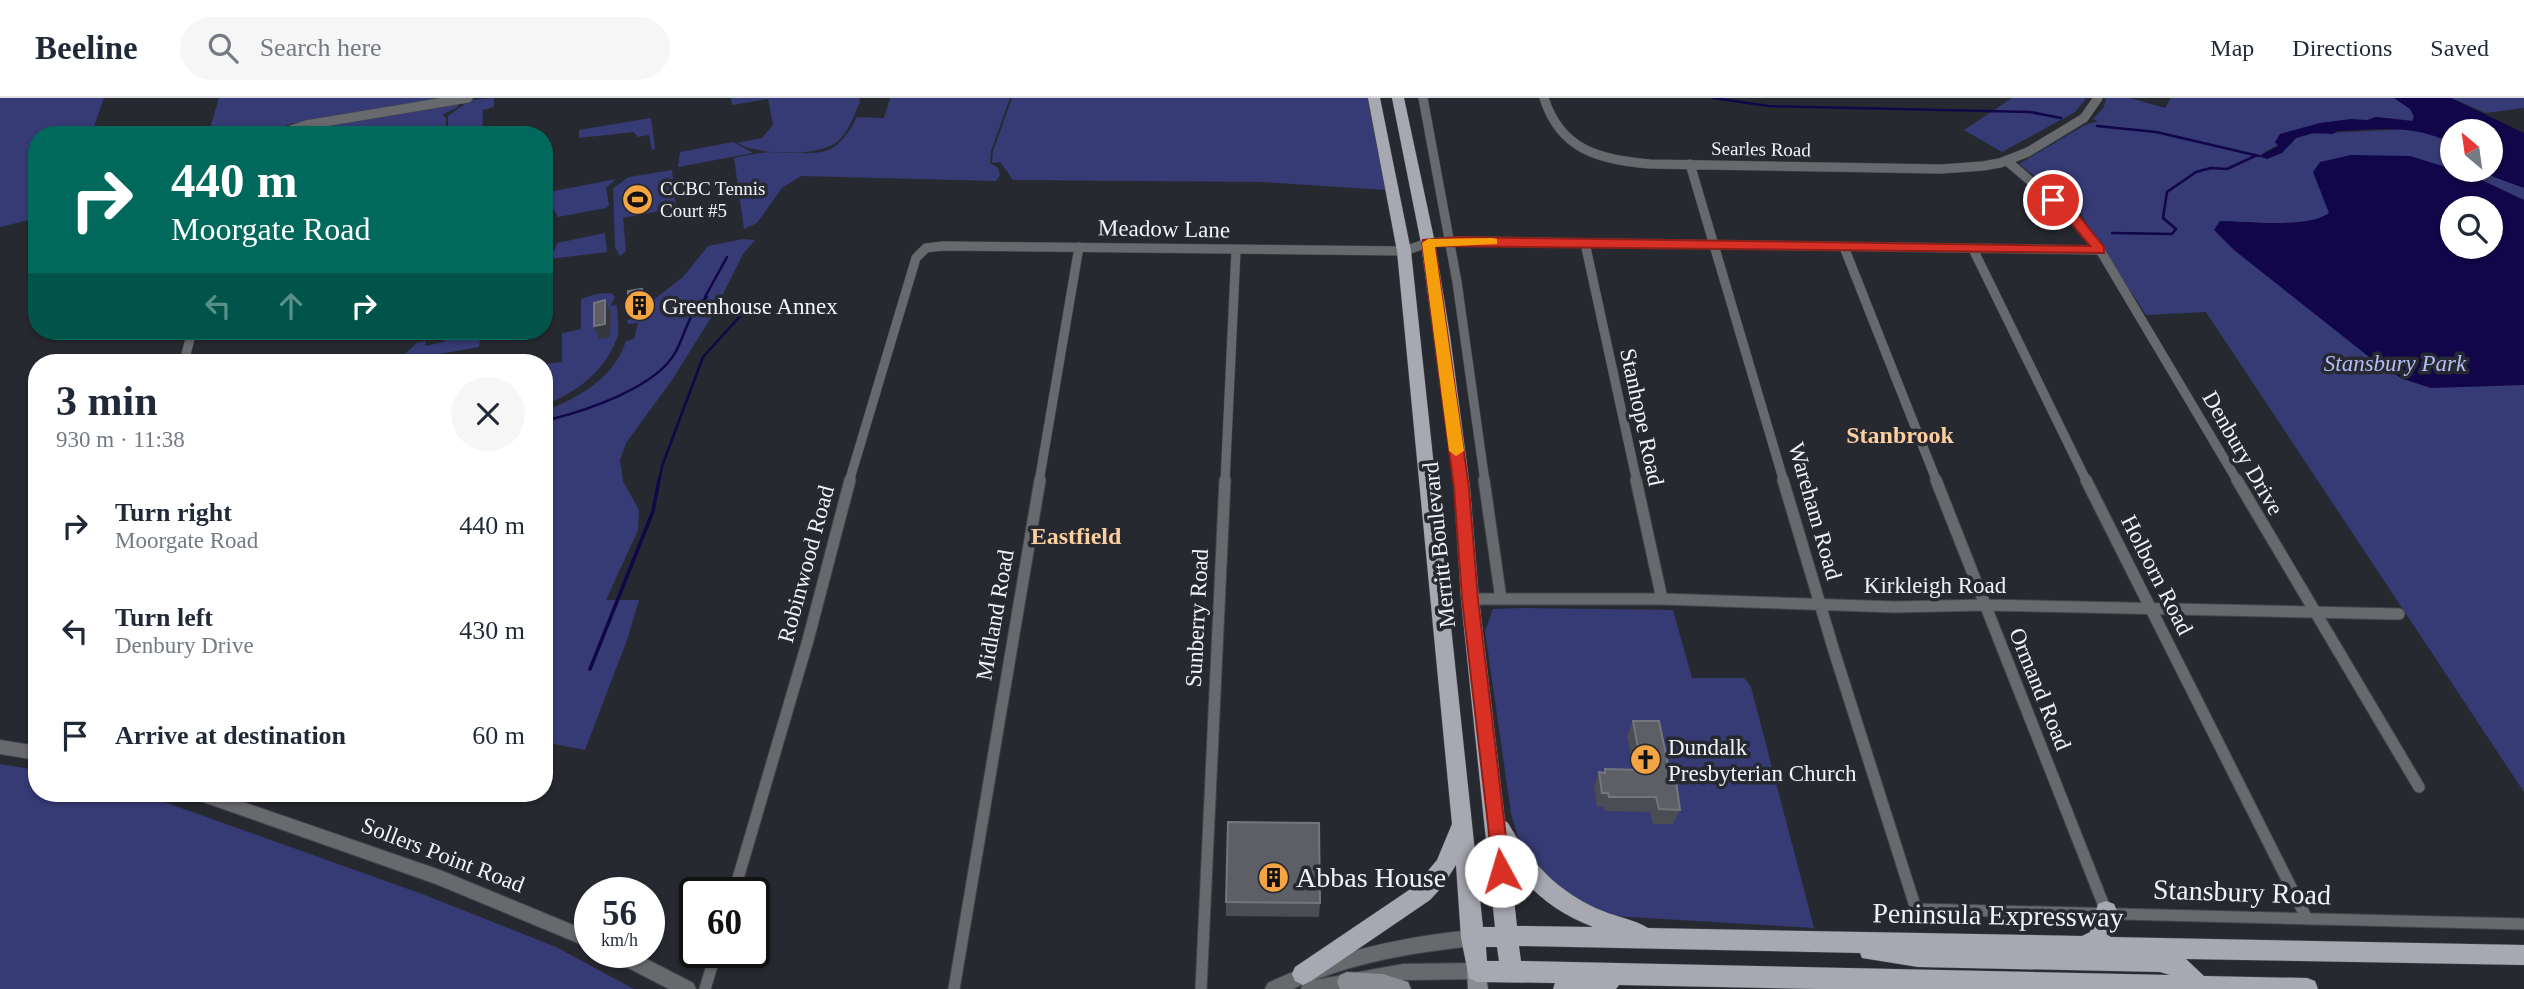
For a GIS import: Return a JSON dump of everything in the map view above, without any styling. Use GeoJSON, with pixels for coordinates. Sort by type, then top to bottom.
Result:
{"type":"FeatureCollection","features":[{"type":"Feature","properties":{"kind":"main road","name":"Merritt Boulevard"},"geometry":{"type":"LineString","coordinates":[[1374,98],[1404,251],[1477,980]]}},
{"type":"Feature","properties":{"kind":"main road","name":"Merritt Boulevard"},"geometry":{"type":"LineString","coordinates":[[1398,98],[1428,243],[1462,488],[1470,599],[1511,980]]}},
{"type":"Feature","properties":{"kind":"main road"},"geometry":{"type":"LineString","coordinates":[[1307,982],[1436,883],[1454,846],[1459,810]]}},
{"type":"Feature","properties":{"kind":"main road"},"geometry":{"type":"LineString","coordinates":[[1495,817],[1518,862],[1556,900],[1601,922],[1661,940]]}},
{"type":"Feature","properties":{"kind":"main road"},"geometry":{"type":"LineString","coordinates":[[2086,946],[2099,938],[2106,911]]}},
{"type":"Feature","properties":{"kind":"main road","name":"Peninsula Expressway"},"geometry":{"type":"LineString","coordinates":[[1472,938],[1508,936],[2524,955]]}},
{"type":"Feature","properties":{"kind":"main road"},"geometry":{"type":"LineString","coordinates":[[1817,942],[1918,957],[2160,962],[2182,968],[2199,986]]}},
{"type":"Feature","properties":{"kind":"main road"},"geometry":{"type":"LineString","coordinates":[[1564,989],[1652,973]]}},
{"type":"Feature","properties":{"kind":"main road"},"geometry":{"type":"LineString","coordinates":[[1477,980],[1652,973],[2306,989]]}},
{"type":"Feature","properties":{"kind":"main road"},"geometry":{"type":"LineString","coordinates":[[1347,982],[1383,984],[1401,989]]}},
{"type":"Feature","properties":{"kind":"street"},"geometry":{"type":"LineString","coordinates":[[303,126],[468,98]]}},
{"type":"Feature","properties":{"kind":"street"},"geometry":{"type":"LineString","coordinates":[[1423,98],[1450,241],[1501,599]]}},
{"type":"Feature","properties":{"kind":"street","name":"Searles Road"},"geometry":{"type":"LineString","coordinates":[[1544,98],[1554,125],[1571,142],[1584,149],[1630,162],[1941,169],[1983,166],[2007,161],[2028,152],[2079,121],[2092,110],[2098,98]]}},
{"type":"Feature","properties":{"kind":"street","name":"Denbury Drive"},"geometry":{"type":"LineString","coordinates":[[2007,161],[2070,215],[2100,250],[2419,787]]}},
{"type":"Feature","properties":{"kind":"street","name":"Wareham Road"},"geometry":{"type":"LineString","coordinates":[[1690,164],[1821,605],[1916,909]]}},
{"type":"Feature","properties":{"kind":"street","name":"Meadow Lane"},"geometry":{"type":"LineString","coordinates":[[924,249],[943,246],[1404,251],[1428,243],[1450,241],[2100,250]]}},
{"type":"Feature","properties":{"kind":"street","name":"Stanhope Road"},"geometry":{"type":"LineString","coordinates":[[1585,243],[1662,599]]}},
{"type":"Feature","properties":{"kind":"street","name":"Midland Road"},"geometry":{"type":"LineString","coordinates":[[954,989],[1079,247]]}},
{"type":"Feature","properties":{"kind":"street","name":"Ormand Road"},"geometry":{"type":"LineString","coordinates":[[1844,247],[2106,911]]}},
{"type":"Feature","properties":{"kind":"street","name":"Robinwood Road"},"geometry":{"type":"LineString","coordinates":[[738,877],[808,640],[845,497],[916,258],[924,249]]}},
{"type":"Feature","properties":{"kind":"street","name":"Holborn Road"},"geometry":{"type":"LineString","coordinates":[[1973,249],[2307,919]]}},
{"type":"Feature","properties":{"kind":"street","name":"Sunberry Road"},"geometry":{"type":"LineString","coordinates":[[1200,989],[1236,250]]}},
{"type":"Feature","properties":{"kind":"street","name":"Kirkleigh Road"},"geometry":{"type":"LineString","coordinates":[[1470,599],[1662,599],[1821,605],[2399,614]]}},
{"type":"Feature","properties":{"kind":"street"},"geometry":{"type":"LineString","coordinates":[[0,747],[28,748]]}},
{"type":"Feature","properties":{"kind":"street","name":"Sollers Point Road"},"geometry":{"type":"LineString","coordinates":[[224,802],[440,878],[574,933]]}},
{"type":"Feature","properties":{"kind":"street","name":"Stansbury Road"},"geometry":{"type":"LineString","coordinates":[[1916,909],[2106,911],[2524,924]]}},
{"type":"Feature","properties":{"kind":"street"},"geometry":{"type":"LineString","coordinates":[[1274,989],[1307,982],[1424,942],[1472,938]]}},
{"type":"Feature","properties":{"kind":"street"},"geometry":{"type":"LineString","coordinates":[[646,968],[687,989]]}},
{"type":"Feature","properties":{"kind":"street"},"geometry":{"type":"LineString","coordinates":[[705,989],[711,968]]}},
{"type":"Feature","properties":{"kind":"street"},"geometry":{"type":"LineString","coordinates":[[1307,982],[1347,982],[1403,972],[1477,980]]}},
{"type":"Feature","properties":{"kind":"green space"},"geometry":{"type":"Polygon","coordinates":[[[0,98],[104,98],[94,126],[28,126],[28,220],[0,227],[0,98]]]}},
{"type":"Feature","properties":{"kind":"green space"},"geometry":{"type":"Polygon","coordinates":[[[219,98],[469,98],[285,126],[211,126],[219,98]]]}},
{"type":"Feature","properties":{"kind":"green space"},"geometry":{"type":"Polygon","coordinates":[[[494,98],[494,107],[483,110],[482,126],[448,126],[448,116],[470,100],[494,98]]]}},
{"type":"Feature","properties":{"kind":"green space"},"geometry":{"type":"Polygon","coordinates":[[[731,98],[859,98],[860,102],[848,128],[838,141],[817,150],[788,153],[759,150],[737,143],[762,138],[773,125],[768,99],[732,105],[731,98]]]}},
{"type":"Feature","properties":{"kind":"green space"},"geometry":{"type":"Polygon","coordinates":[[[890,98],[1010,98],[991,151],[990,163],[998,168],[1000,175],[996,181],[801,176],[782,188],[757,223],[744,229],[734,158],[768,152],[822,152],[840,142],[857,117],[884,118],[890,98]]]}},
{"type":"Feature","properties":{"kind":"green space"},"geometry":{"type":"Polygon","coordinates":[[[1012,98],[1368,98],[1386,190],[1264,182],[1013,180],[1000,162],[992,163],[993,151],[1012,98]]]}},
{"type":"Feature","properties":{"kind":"green space"},"geometry":{"type":"Polygon","coordinates":[[[2012,98],[2085,100],[2075,112],[2002,152],[1964,130],[2012,98]]]}},
{"type":"Feature","properties":{"kind":"green space","name":"Stansbury Park"},"geometry":{"type":"Polygon","coordinates":[[[2106,98],[2130,98],[2165,108],[2171,98],[2394,98],[2411,109],[2413,121],[2376,117],[2367,121],[2320,123],[2261,154],[2290,145],[2296,138],[2306,134],[2412,129],[2440,138],[2440,182],[2503,182],[2503,180],[2524,188],[2524,792],[2206,312],[2146,315],[2079,211],[2019,164],[2085,125],[2098,121],[2093,119],[2104,107],[2106,98]]]}},
{"type":"Feature","properties":{"kind":"green space"},"geometry":{"type":"Polygon","coordinates":[[[2451,98],[2524,98],[2524,108],[2486,113],[2451,98]]]}},
{"type":"Feature","properties":{"kind":"green space"},"geometry":{"type":"Polygon","coordinates":[[[458,102],[458,107],[442,115],[446,118],[446,126],[316,126],[458,102]]]}},
{"type":"Feature","properties":{"kind":"green space"},"geometry":{"type":"Polygon","coordinates":[[[651,118],[655,149],[652,150],[649,135],[637,137],[634,132],[579,138],[579,130],[651,118]]]}},
{"type":"Feature","properties":{"kind":"green space"},"geometry":{"type":"Polygon","coordinates":[[[733,142],[753,153],[678,167],[680,152],[733,142]]]}},
{"type":"Feature","properties":{"kind":"green space"},"geometry":{"type":"Polygon","coordinates":[[[672,170],[676,208],[623,218],[626,251],[620,256],[615,248],[613,188],[629,177],[672,170]]]}},
{"type":"Feature","properties":{"kind":"green space"},"geometry":{"type":"Polygon","coordinates":[[[616,179],[606,188],[609,205],[606,208],[558,217],[553,208],[553,191],[616,179]]]}},
{"type":"Feature","properties":{"kind":"green space"},"geometry":{"type":"Polygon","coordinates":[[[605,233],[607,252],[553,259],[557,243],[605,233]]]}},
{"type":"Feature","properties":{"kind":"green space"},"geometry":{"type":"Polygon","coordinates":[[[743,239],[755,240],[743,254],[712,316],[672,380],[626,443],[620,460],[623,481],[639,510],[638,530],[606,600],[639,600],[627,640],[585,750],[553,744],[553,407],[582,393],[604,376],[621,354],[626,341],[634,339],[638,323],[628,324],[627,320],[649,316],[648,301],[683,277],[708,246],[743,239]]]}},
{"type":"Feature","properties":{"kind":"green space"},"geometry":{"type":"Polygon","coordinates":[[[611,293],[615,297],[610,306],[617,305],[617,338],[597,371],[578,387],[553,401],[553,363],[562,362],[562,333],[581,329],[581,299],[611,293]]]}},
{"type":"Feature","properties":{"kind":"green space"},"geometry":{"type":"Polygon","coordinates":[[[480,340],[479,347],[440,354],[405,354],[417,343],[426,341],[425,346],[480,340]]]}},
{"type":"Feature","properties":{"kind":"green space"},"geometry":{"type":"Polygon","coordinates":[[[1493,609],[1673,610],[1692,678],[1744,678],[1751,687],[1814,928],[1596,915],[1525,862],[1511,813],[1485,631],[1493,609]]]}},
{"type":"Feature","properties":{"kind":"green space"},"geometry":{"type":"Polygon","coordinates":[[[0,764],[28,769],[28,802],[164,802],[422,894],[556,947],[574,957],[574,968],[595,968],[634,989],[0,989],[0,764]]]}},
{"type":"Feature","properties":{"kind":"shaded area"},"geometry":{"type":"Polygon","coordinates":[[[2394,98],[2451,98],[2495,119],[2440,119],[2440,138],[2396,129],[2314,133],[2296,138],[2282,153],[2267,159],[2259,156],[2278,146],[2275,142],[2280,134],[2320,123],[2351,119],[2367,120],[2376,117],[2412,121],[2414,117],[2410,109],[2394,98]]]}},
{"type":"Feature","properties":{"kind":"shaded area"},"geometry":{"type":"Polygon","coordinates":[[[2503,123],[2524,133],[2524,188],[2503,180],[2503,123]]]}},
{"type":"Feature","properties":{"kind":"shaded area"},"geometry":{"type":"Polygon","coordinates":[[[2351,155],[2410,156],[2440,165],[2440,182],[2486,182],[2524,200],[2524,385],[2431,388],[2403,379],[2378,364],[2234,250],[2214,230],[2220,221],[2292,223],[2319,218],[2329,213],[2313,172],[2320,162],[2351,155]]]}},
{"type":"Feature","properties":{"kind":"building"},"geometry":{"type":"Polygon","coordinates":[[[642,289],[644,307],[629,310],[628,291],[642,289]]]}},
{"type":"Feature","properties":{"kind":"building"},"geometry":{"type":"Polygon","coordinates":[[[605,300],[605,324],[594,326],[594,303],[605,300]]]}},
{"type":"Feature","properties":{"kind":"building"},"geometry":{"type":"Polygon","coordinates":[[[1633,721],[1659,721],[1670,774],[1675,774],[1680,810],[1659,809],[1656,797],[1609,797],[1608,793],[1602,793],[1599,772],[1605,773],[1605,769],[1642,770],[1633,721]]]}},
{"type":"Feature","properties":{"kind":"building","name":"Abbas House"},"geometry":{"type":"Polygon","coordinates":[[[1228,822],[1319,823],[1320,903],[1226,902],[1228,822]]]}},
{"type":"Feature","properties":{"kind":"waterway"},"geometry":{"type":"LineString","coordinates":[[1713,98],[1769,106],[2030,112],[2061,118]]}},
{"type":"Feature","properties":{"kind":"waterway"},"geometry":{"type":"LineString","coordinates":[[2097,126],[2156,132],[2259,156]]}},
{"type":"Feature","properties":{"kind":"waterway"},"geometry":{"type":"LineString","coordinates":[[2112,233],[2172,234],[2176,229],[2163,218],[2167,192],[2196,172],[2211,168],[2227,169],[2255,156]]}},
{"type":"Feature","properties":{"kind":"waterway"},"geometry":{"type":"LineString","coordinates":[[705,297],[727,257]]}},
{"type":"Feature","properties":{"kind":"waterway"},"geometry":{"type":"LineString","coordinates":[[553,419],[602,403],[653,376],[675,353],[691,316],[707,297]]}},
{"type":"Feature","properties":{"kind":"waterway"},"geometry":{"type":"LineString","coordinates":[[747,303],[759,305]]}},
{"type":"Feature","properties":{"kind":"waterway"},"geometry":{"type":"LineString","coordinates":[[659,482],[662,466],[703,357],[751,304]]}},
{"type":"Feature","properties":{"kind":"waterway"},"geometry":{"type":"LineString","coordinates":[[590,669],[653,511],[659,480]]}},
{"type":"Feature","properties":{"kind":"slow traffic"},"geometry":{"type":"LineString","coordinates":[[1456,451],[1428,243],[1493,241]]}},
{"type":"Feature","properties":{"kind":"place","name":"CCBC Tennis Court #5"},"geometry":{"type":"Point","coordinates":[637,199]}},
{"type":"Feature","properties":{"kind":"place","name":"Greenhouse Annex"},"geometry":{"type":"Point","coordinates":[639,306]}},
{"type":"Feature","properties":{"kind":"place","name":"Dundalk Presbyterian Church"},"geometry":{"type":"Point","coordinates":[1645,760]}},
{"type":"Feature","properties":{"kind":"place","name":"Abbas House"},"geometry":{"type":"Point","coordinates":[1273,877]}},
{"type":"Feature","properties":{"kind":"district","name":"Stanbrook"},"geometry":{"type":"Point","coordinates":[1900,435]}},
{"type":"Feature","properties":{"kind":"district","name":"Eastfield"},"geometry":{"type":"Point","coordinates":[1076,536]}},
{"type":"Feature","properties":{"kind":"route"},"geometry":{"type":"LineString","coordinates":[[1501,871],[1470,599],[1462,488],[1428,243],[1458,241],[2100,250],[2076,220],[2053,200]]}}]}
